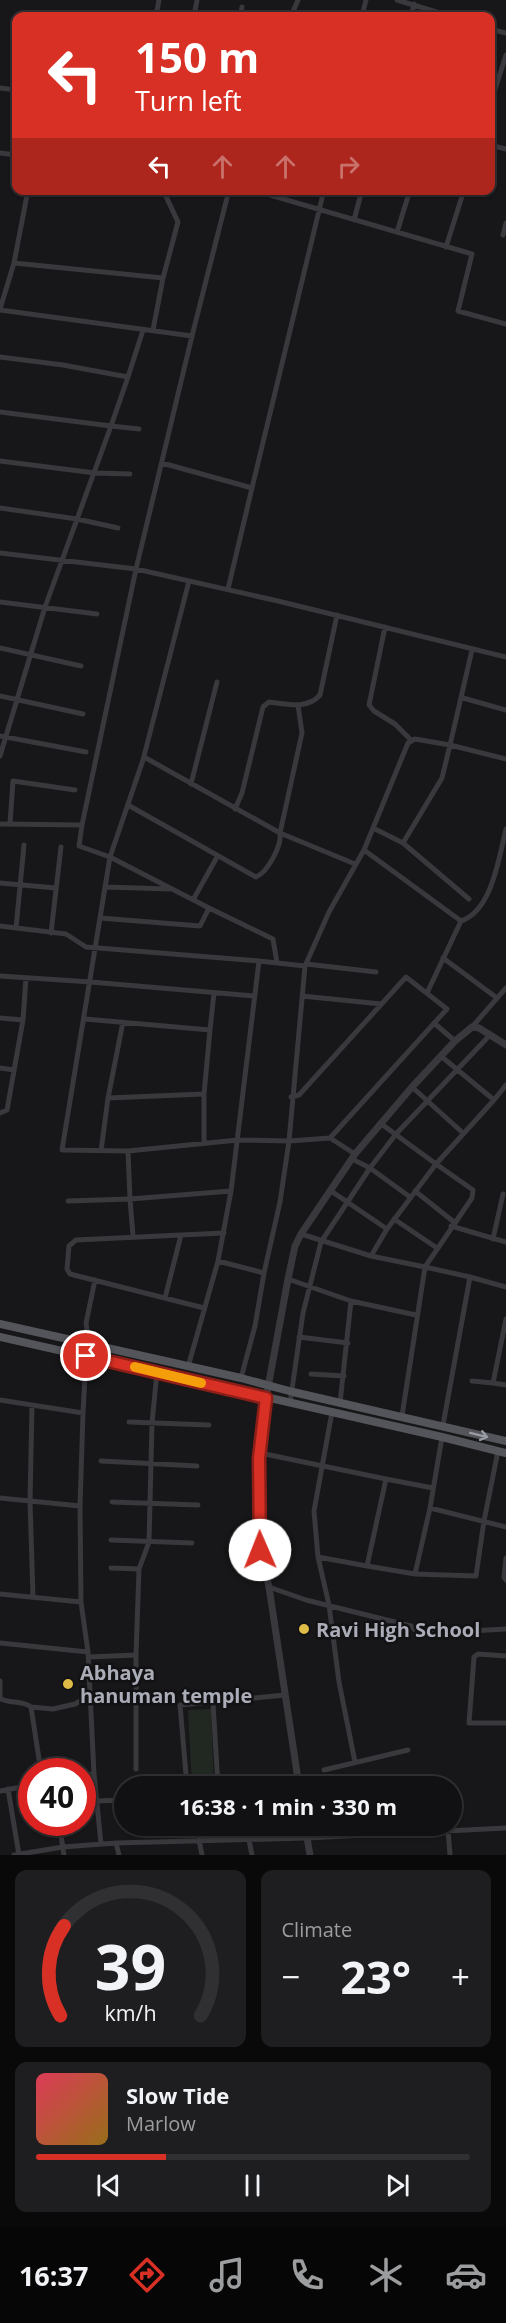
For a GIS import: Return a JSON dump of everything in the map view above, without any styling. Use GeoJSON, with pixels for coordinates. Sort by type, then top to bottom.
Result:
{"type":"FeatureCollection","features":[{"type":"Feature","properties":{"kind":"main road"},"geometry":{"type":"LineString","coordinates":[[0,1324],[506,1441]]}},
{"type":"Feature","properties":{"kind":"main road"},"geometry":{"type":"LineString","coordinates":[[0,1337],[502,1452]]}},
{"type":"Feature","properties":{"kind":"street"},"geometry":{"type":"LineString","coordinates":[[398,0],[438,12]]}},
{"type":"Feature","properties":{"kind":"street"},"geometry":{"type":"LineString","coordinates":[[412,12],[414,4]]}},
{"type":"Feature","properties":{"kind":"street"},"geometry":{"type":"LineString","coordinates":[[241,12],[242,7]]}},
{"type":"Feature","properties":{"kind":"street"},"geometry":{"type":"LineString","coordinates":[[495,89],[506,55]]}},
{"type":"Feature","properties":{"kind":"street"},"geometry":{"type":"LineString","coordinates":[[27,195],[14,263],[0,309],[192,336]]}},
{"type":"Feature","properties":{"kind":"street"},"geometry":{"type":"LineString","coordinates":[[153,330],[163,278],[178,222],[165,195]]}},
{"type":"Feature","properties":{"kind":"street"},"geometry":{"type":"LineString","coordinates":[[229,195],[136,569],[82,825],[80,846],[110,857],[273,939],[277,963]]}},
{"type":"Feature","properties":{"kind":"street"},"geometry":{"type":"LineString","coordinates":[[270,195],[471,254],[458,310],[506,324]]}},
{"type":"Feature","properties":{"kind":"street"},"geometry":{"type":"LineString","coordinates":[[228,589],[323,195]]}},
{"type":"Feature","properties":{"kind":"street"},"geometry":{"type":"LineString","coordinates":[[354,220],[361,195]]}},
{"type":"Feature","properties":{"kind":"street"},"geometry":{"type":"LineString","coordinates":[[397,232],[408,195]]}},
{"type":"Feature","properties":{"kind":"street"},"geometry":{"type":"LineString","coordinates":[[446,247],[462,195]]}},
{"type":"Feature","properties":{"kind":"street"},"geometry":{"type":"LineString","coordinates":[[503,235],[506,223]]}},
{"type":"Feature","properties":{"kind":"street"},"geometry":{"type":"LineString","coordinates":[[14,263],[163,278]]}},
{"type":"Feature","properties":{"kind":"street"},"geometry":{"type":"LineString","coordinates":[[0,756],[45,607],[95,472],[143,330]]}},
{"type":"Feature","properties":{"kind":"street"},"geometry":{"type":"LineString","coordinates":[[0,357],[63,365],[128,377]]}},
{"type":"Feature","properties":{"kind":"street"},"geometry":{"type":"LineString","coordinates":[[0,412],[138,429]]}},
{"type":"Feature","properties":{"kind":"street"},"geometry":{"type":"LineString","coordinates":[[0,461],[129,474]]}},
{"type":"Feature","properties":{"kind":"street"},"geometry":{"type":"LineString","coordinates":[[162,463],[252,488]]}},
{"type":"Feature","properties":{"kind":"street"},"geometry":{"type":"LineString","coordinates":[[0,508],[77,519],[118,528]]}},
{"type":"Feature","properties":{"kind":"street"},"geometry":{"type":"LineString","coordinates":[[0,554],[136,569],[228,589],[506,657]]}},
{"type":"Feature","properties":{"kind":"street"},"geometry":{"type":"LineString","coordinates":[[189,581],[144,757],[110,857],[62,1150],[128,1151],[238,1140],[289,1141],[330,1138],[447,1009],[406,977],[299,1095],[291,1097]]}},
{"type":"Feature","properties":{"kind":"street"},"geometry":{"type":"LineString","coordinates":[[0,602],[97,614]]}},
{"type":"Feature","properties":{"kind":"street"},"geometry":{"type":"LineString","coordinates":[[235,808],[242,793],[263,707],[269,702],[298,705],[311,702],[320,695],[337,615]]}},
{"type":"Feature","properties":{"kind":"street"},"geometry":{"type":"LineString","coordinates":[[385,627],[369,705],[374,711],[395,724],[411,740]]}},
{"type":"Feature","properties":{"kind":"street"},"geometry":{"type":"LineString","coordinates":[[0,648],[81,666]]}},
{"type":"Feature","properties":{"kind":"street"},"geometry":{"type":"LineString","coordinates":[[403,843],[442,778],[463,698],[472,650]]}},
{"type":"Feature","properties":{"kind":"street"},"geometry":{"type":"LineString","coordinates":[[191,784],[217,682]]}},
{"type":"Feature","properties":{"kind":"street"},"geometry":{"type":"LineString","coordinates":[[0,696],[83,714]]}},
{"type":"Feature","properties":{"kind":"street"},"geometry":{"type":"LineString","coordinates":[[463,698],[506,710]]}},
{"type":"Feature","properties":{"kind":"street"},"geometry":{"type":"LineString","coordinates":[[128,805],[256,877],[265,871],[280,839],[302,733],[298,705]]}},
{"type":"Feature","properties":{"kind":"street"},"geometry":{"type":"LineString","coordinates":[[0,735],[86,752]]}},
{"type":"Feature","properties":{"kind":"street"},"geometry":{"type":"LineString","coordinates":[[241,1378],[255,1326],[280,1202],[289,1141],[291,1097],[305,965],[329,912],[364,850],[408,743],[415,739],[450,744],[506,759]]}},
{"type":"Feature","properties":{"kind":"street"},"geometry":{"type":"LineString","coordinates":[[144,757],[280,833],[355,864]]}},
{"type":"Feature","properties":{"kind":"street"},"geometry":{"type":"LineString","coordinates":[[10,824],[14,781],[75,790]]}},
{"type":"Feature","properties":{"kind":"street"},"geometry":{"type":"LineString","coordinates":[[0,824],[82,825]]}},
{"type":"Feature","properties":{"kind":"street"},"geometry":{"type":"LineString","coordinates":[[373,828],[403,843],[469,899]]}},
{"type":"Feature","properties":{"kind":"street"},"geometry":{"type":"LineString","coordinates":[[427,993],[461,921],[472,916],[480,907],[491,886],[506,829]]}},
{"type":"Feature","properties":{"kind":"street"},"geometry":{"type":"LineString","coordinates":[[16,928],[24,845]]}},
{"type":"Feature","properties":{"kind":"street"},"geometry":{"type":"LineString","coordinates":[[51,933],[61,847]]}},
{"type":"Feature","properties":{"kind":"street"},"geometry":{"type":"LineString","coordinates":[[364,850],[461,921]]}},
{"type":"Feature","properties":{"kind":"street"},"geometry":{"type":"LineString","coordinates":[[193,900],[217,857]]}},
{"type":"Feature","properties":{"kind":"street"},"geometry":{"type":"LineString","coordinates":[[0,883],[56,888]]}},
{"type":"Feature","properties":{"kind":"street"},"geometry":{"type":"LineString","coordinates":[[105,887],[171,889]]}},
{"type":"Feature","properties":{"kind":"street"},"geometry":{"type":"LineString","coordinates":[[100,918],[200,926],[209,908]]}},
{"type":"Feature","properties":{"kind":"street"},"geometry":{"type":"LineString","coordinates":[[0,926],[72,936],[82,945],[96,947],[376,972]]}},
{"type":"Feature","properties":{"kind":"street"},"geometry":{"type":"LineString","coordinates":[[443,958],[497,998]]}},
{"type":"Feature","properties":{"kind":"street"},"geometry":{"type":"LineString","coordinates":[[188,1367],[224,1233],[260,961]]}},
{"type":"Feature","properties":{"kind":"street"},"geometry":{"type":"LineString","coordinates":[[0,976],[254,996]]}},
{"type":"Feature","properties":{"kind":"street"},"geometry":{"type":"LineString","coordinates":[[0,1113],[7,1110],[23,1020],[26,978]]}},
{"type":"Feature","properties":{"kind":"street"},"geometry":{"type":"LineString","coordinates":[[297,1776],[269,1587],[260,1550],[260,1454],[266,1398],[295,1246],[353,1157],[380,1123],[506,988]]}},
{"type":"Feature","properties":{"kind":"street"},"geometry":{"type":"LineString","coordinates":[[204,1143],[204,1094],[213,993]]}},
{"type":"Feature","properties":{"kind":"street"},"geometry":{"type":"LineString","coordinates":[[302,996],[381,1004]]}},
{"type":"Feature","properties":{"kind":"street"},"geometry":{"type":"LineString","coordinates":[[0,1018],[23,1020]]}},
{"type":"Feature","properties":{"kind":"street"},"geometry":{"type":"LineString","coordinates":[[84,1019],[210,1030]]}},
{"type":"Feature","properties":{"kind":"street"},"geometry":{"type":"LineString","coordinates":[[101,1150],[108,1098],[123,1022]]}},
{"type":"Feature","properties":{"kind":"street"},"geometry":{"type":"LineString","coordinates":[[434,1023],[455,1041]]}},
{"type":"Feature","properties":{"kind":"street"},"geometry":{"type":"LineString","coordinates":[[472,1027],[479,1028],[506,1045]]}},
{"type":"Feature","properties":{"kind":"street"},"geometry":{"type":"LineString","coordinates":[[290,1403],[299,1337],[321,1242],[346,1202],[396,1134],[490,1035]]}},
{"type":"Feature","properties":{"kind":"street"},"geometry":{"type":"LineString","coordinates":[[442,1057],[494,1100]]}},
{"type":"Feature","properties":{"kind":"street"},"geometry":{"type":"LineString","coordinates":[[0,1068],[14,1070]]}},
{"type":"Feature","properties":{"kind":"street"},"geometry":{"type":"LineString","coordinates":[[371,1256],[394,1219],[436,1164],[506,1085]]}},
{"type":"Feature","properties":{"kind":"street"},"geometry":{"type":"LineString","coordinates":[[412,1087],[463,1133]]}},
{"type":"Feature","properties":{"kind":"street"},"geometry":{"type":"LineString","coordinates":[[108,1098],[204,1094]]}},
{"type":"Feature","properties":{"kind":"street"},"geometry":{"type":"LineString","coordinates":[[380,1123],[473,1190],[472,1198],[424,1268],[402,1416]]}},
{"type":"Feature","properties":{"kind":"street"},"geometry":{"type":"LineString","coordinates":[[330,1138],[410,1197]]}},
{"type":"Feature","properties":{"kind":"street"},"geometry":{"type":"LineString","coordinates":[[128,1151],[133,1236]]}},
{"type":"Feature","properties":{"kind":"street"},"geometry":{"type":"LineString","coordinates":[[68,1201],[130,1199],[231,1191]]}},
{"type":"Feature","properties":{"kind":"street"},"geometry":{"type":"LineString","coordinates":[[331,1191],[387,1229]]}},
{"type":"Feature","properties":{"kind":"street"},"geometry":{"type":"LineString","coordinates":[[415,1191],[452,1224],[506,1242]]}},
{"type":"Feature","properties":{"kind":"street"},"geometry":{"type":"LineString","coordinates":[[493,1239],[503,1194]]}},
{"type":"Feature","properties":{"kind":"street"},"geometry":{"type":"LineString","coordinates":[[394,1219],[437,1248]]}},
{"type":"Feature","properties":{"kind":"street"},"geometry":{"type":"LineString","coordinates":[[204,1308],[69,1273],[67,1269],[71,1242],[133,1236],[224,1233]]}},
{"type":"Feature","properties":{"kind":"street"},"geometry":{"type":"LineString","coordinates":[[301,1234],[371,1256],[506,1287]]}},
{"type":"Feature","properties":{"kind":"street"},"geometry":{"type":"LineString","coordinates":[[165,1298],[181,1235]]}},
{"type":"Feature","properties":{"kind":"street"},"geometry":{"type":"LineString","coordinates":[[218,1261],[264,1273]]}},
{"type":"Feature","properties":{"kind":"street"},"geometry":{"type":"LineString","coordinates":[[443,1425],[470,1277]]}},
{"type":"Feature","properties":{"kind":"street"},"geometry":{"type":"LineString","coordinates":[[288,1279],[351,1301],[416,1315]]}},
{"type":"Feature","properties":{"kind":"street"},"geometry":{"type":"LineString","coordinates":[[93,1758],[88,1655],[81,1602],[80,1506],[86,1356],[89,1344],[86,1323],[95,1280]]}},
{"type":"Feature","properties":{"kind":"street"},"geometry":{"type":"LineString","coordinates":[[340,1403],[351,1301]]}},
{"type":"Feature","properties":{"kind":"street"},"geometry":{"type":"LineString","coordinates":[[493,1383],[506,1319]]}},
{"type":"Feature","properties":{"kind":"street"},"geometry":{"type":"LineString","coordinates":[[299,1337],[348,1343]]}},
{"type":"Feature","properties":{"kind":"street"},"geometry":{"type":"LineString","coordinates":[[136,1769],[139,1569],[149,1542],[150,1462],[157,1372]]}},
{"type":"Feature","properties":{"kind":"street"},"geometry":{"type":"LineString","coordinates":[[311,1374],[344,1376]]}},
{"type":"Feature","properties":{"kind":"street"},"geometry":{"type":"LineString","coordinates":[[472,1381],[506,1385]]}},
{"type":"Feature","properties":{"kind":"street"},"geometry":{"type":"LineString","coordinates":[[0,1400],[83,1413]]}},
{"type":"Feature","properties":{"kind":"street"},"geometry":{"type":"LineString","coordinates":[[32,1405],[30,1501],[33,1597]]}},
{"type":"Feature","properties":{"kind":"street"},"geometry":{"type":"LineString","coordinates":[[332,1412],[314,1511],[318,1557],[329,1605],[339,1682],[354,1762]]}},
{"type":"Feature","properties":{"kind":"street"},"geometry":{"type":"LineString","coordinates":[[129,1422],[209,1425]]}},
{"type":"Feature","properties":{"kind":"street"},"geometry":{"type":"LineString","coordinates":[[415,1574],[430,1508],[442,1437]]}},
{"type":"Feature","properties":{"kind":"street"},"geometry":{"type":"LineString","coordinates":[[318,1557],[415,1574],[476,1575],[483,1521],[502,1452]]}},
{"type":"Feature","properties":{"kind":"street"},"geometry":{"type":"LineString","coordinates":[[260,1454],[433,1488]]}},
{"type":"Feature","properties":{"kind":"street"},"geometry":{"type":"LineString","coordinates":[[101,1461],[197,1466]]}},
{"type":"Feature","properties":{"kind":"street"},"geometry":{"type":"LineString","coordinates":[[367,1566],[387,1479]]}},
{"type":"Feature","properties":{"kind":"street"},"geometry":{"type":"LineString","coordinates":[[0,1498],[80,1506]]}},
{"type":"Feature","properties":{"kind":"street"},"geometry":{"type":"LineString","coordinates":[[112,1502],[198,1505]]}},
{"type":"Feature","properties":{"kind":"street"},"geometry":{"type":"LineString","coordinates":[[430,1508],[506,1527]]}},
{"type":"Feature","properties":{"kind":"street"},"geometry":{"type":"LineString","coordinates":[[111,1540],[192,1544]]}},
{"type":"Feature","properties":{"kind":"street"},"geometry":{"type":"LineString","coordinates":[[506,1558],[504,1577],[506,1580]]}},
{"type":"Feature","properties":{"kind":"street"},"geometry":{"type":"LineString","coordinates":[[111,1568],[139,1569]]}},
{"type":"Feature","properties":{"kind":"street"},"geometry":{"type":"LineString","coordinates":[[269,1587],[411,1626],[418,1634],[506,1629]]}},
{"type":"Feature","properties":{"kind":"street"},"geometry":{"type":"LineString","coordinates":[[0,1594],[81,1602]]}},
{"type":"Feature","properties":{"kind":"street"},"geometry":{"type":"LineString","coordinates":[[0,1643],[88,1655],[136,1655]]}},
{"type":"Feature","properties":{"kind":"street"},"geometry":{"type":"LineString","coordinates":[[506,1656],[478,1654],[474,1657],[469,1723],[506,1723]]}},
{"type":"Feature","properties":{"kind":"street"},"geometry":{"type":"LineString","coordinates":[[0,1681],[1,1699],[31,1707],[60,1707],[75,1704],[89,1696]]}},
{"type":"Feature","properties":{"kind":"street"},"geometry":{"type":"LineString","coordinates":[[186,1776],[180,1705],[285,1695]]}},
{"type":"Feature","properties":{"kind":"street"},"geometry":{"type":"LineString","coordinates":[[213,1703],[217,1776]]}},
{"type":"Feature","properties":{"kind":"street"},"geometry":{"type":"LineString","coordinates":[[31,1707],[39,1758]]}},
{"type":"Feature","properties":{"kind":"street"},"geometry":{"type":"LineString","coordinates":[[324,1770],[408,1750]]}},
{"type":"Feature","properties":{"kind":"street"},"geometry":{"type":"LineString","coordinates":[[0,1782],[19,1855]]}},
{"type":"Feature","properties":{"kind":"street"},"geometry":{"type":"LineString","coordinates":[[3,1790],[18,1787]]}},
{"type":"Feature","properties":{"kind":"street"},"geometry":{"type":"LineString","coordinates":[[96,1792],[101,1844]]}},
{"type":"Feature","properties":{"kind":"street"},"geometry":{"type":"LineString","coordinates":[[97,1801],[114,1800]]}},
{"type":"Feature","properties":{"kind":"street"},"geometry":{"type":"LineString","coordinates":[[462,1830],[506,1828]]}},
{"type":"Feature","properties":{"kind":"street"},"geometry":{"type":"LineString","coordinates":[[62,1836],[64,1855]]}},
{"type":"Feature","properties":{"kind":"street"},"geometry":{"type":"LineString","coordinates":[[219,1836],[219,1840]]}},
{"type":"Feature","properties":{"kind":"street"},"geometry":{"type":"LineString","coordinates":[[14,1855],[63,1846],[342,1836]]}},
{"type":"Feature","properties":{"kind":"street"},"geometry":{"type":"LineString","coordinates":[[448,1836],[450,1855]]}},
{"type":"Feature","properties":{"kind":"street"},"geometry":{"type":"LineString","coordinates":[[307,1838],[310,1855]]}},
{"type":"Feature","properties":{"kind":"street"},"geometry":{"type":"LineString","coordinates":[[199,1840],[202,1855]]}},
{"type":"Feature","properties":{"kind":"street"},"geometry":{"type":"LineString","coordinates":[[249,1840],[252,1855]]}},
{"type":"Feature","properties":{"kind":"street"},"geometry":{"type":"LineString","coordinates":[[116,1843],[119,1855]]}},
{"type":"Feature","properties":{"kind":"shaded area"},"geometry":{"type":"Polygon","coordinates":[[[211,1709],[214,1776],[191,1776],[188,1710],[211,1709]]]}},
{"type":"Feature","properties":{"kind":"slow traffic"},"geometry":{"type":"LineString","coordinates":[[135,1367],[201,1383]]}},
{"type":"Feature","properties":{"kind":"place","name":"Ravi High School"},"geometry":{"type":"Point","coordinates":[304,1629]}},
{"type":"Feature","properties":{"kind":"place","name":"Abhaya hanuman temple"},"geometry":{"type":"Point","coordinates":[68,1684]}},
{"type":"Feature","properties":{"kind":"route"},"geometry":{"type":"LineString","coordinates":[[86,1356],[266,1398],[259,1458],[260,1550]]}}]}
